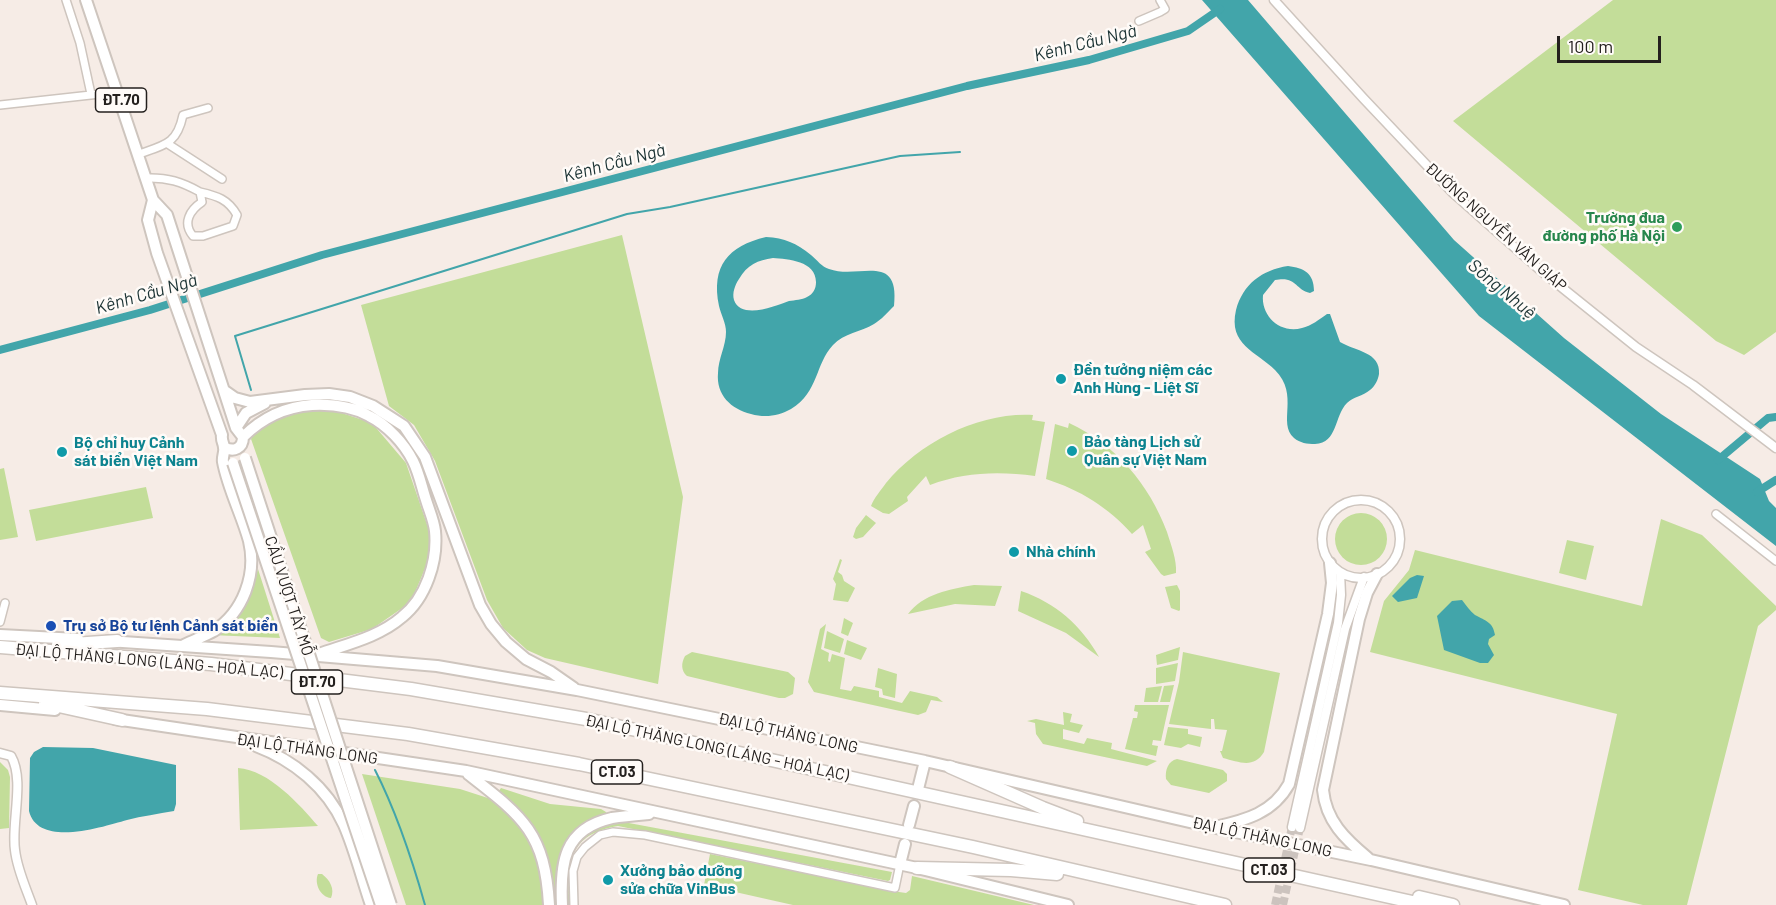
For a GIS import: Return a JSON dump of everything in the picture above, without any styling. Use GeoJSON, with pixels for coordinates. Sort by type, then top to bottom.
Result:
{"type":"FeatureCollection","features":[{"type":"Feature","properties":{"kind":"highway"},"geometry":{"type":"LineString","coordinates":[[0,647],[117,641]]}},
{"type":"Feature","properties":{"kind":"highway","name":"ĐẠI LỘ THĂNG LONG (LÁNG - HOÀ LẠC)"},"geometry":{"type":"LineString","coordinates":[[0,647],[212,664],[411,689],[586,719],[1426,905]]}},
{"type":"Feature","properties":{"kind":"highway"},"geometry":{"type":"LineString","coordinates":[[0,693],[122,720]]}},
{"type":"Feature","properties":{"kind":"highway","name":"CT.03"},"geometry":{"type":"LineString","coordinates":[[0,693],[207,709],[430,738],[579,764],[973,847],[1225,905]]}},
{"type":"Feature","properties":{"kind":"highway"},"geometry":{"type":"LineString","coordinates":[[950,767],[1043,808],[1086,824],[1148,836],[1199,854]]}},
{"type":"Feature","properties":{"kind":"highway"},"geometry":{"type":"LineString","coordinates":[[917,868],[1045,872],[1208,905]]}},
{"type":"Feature","properties":{"kind":"highway"},"geometry":{"type":"LineString","coordinates":[[1339,885],[1391,891],[1453,905]]}},
{"type":"Feature","properties":{"kind":"main road","name":"ĐT.70"},"geometry":{"type":"LineString","coordinates":[[86,0],[153,200],[166,215],[240,437]]}},
{"type":"Feature","properties":{"kind":"main road","name":"ĐT.70"},"geometry":{"type":"LineString","coordinates":[[153,200],[148,220],[157,253],[222,435],[221,441],[227,448]]}},
{"type":"Feature","properties":{"kind":"main road"},"geometry":{"type":"LineString","coordinates":[[225,391],[242,401],[271,400],[305,394],[350,397],[373,406],[404,426],[425,457],[480,606],[491,624],[506,642],[526,659],[551,672],[577,690]]}},
{"type":"Feature","properties":{"kind":"main road"},"geometry":{"type":"LineString","coordinates":[[183,645],[214,631],[229,618],[244,596],[251,578],[252,560],[249,542],[223,461],[227,448],[235,450],[246,413],[271,400]]}},
{"type":"Feature","properties":{"kind":"main road"},"geometry":{"type":"LineString","coordinates":[[240,437],[255,425],[280,411],[300,406],[349,407],[370,416],[389,431],[414,462],[435,530],[434,557],[429,580],[404,616],[385,630],[314,656]]}},
{"type":"Feature","properties":{"kind":"main road"},"geometry":{"type":"LineString","coordinates":[[222,435],[226,430],[240,437]]}},
{"type":"Feature","properties":{"kind":"main road","name":"CẦU VƯỢT TÂY MỖ"},"geometry":{"type":"LineString","coordinates":[[240,437],[244,458],[391,905]]}},
{"type":"Feature","properties":{"kind":"main road","name":"CẦU VƯỢT TÂY MỖ"},"geometry":{"type":"LineString","coordinates":[[227,448],[381,905]]}},
{"type":"Feature","properties":{"kind":"main road"},"geometry":{"type":"LineString","coordinates":[[1211,827],[1237,822],[1262,812],[1278,800],[1289,784],[1328,614],[1332,583],[1330,563]]}},
{"type":"Feature","properties":{"kind":"main road"},"geometry":{"type":"LineString","coordinates":[[1371,860],[1341,833],[1331,820],[1325,807],[1323,790],[1359,619],[1377,574]]}},
{"type":"Feature","properties":{"kind":"main road","name":"ĐẠI LỘ THĂNG LONG"},"geometry":{"type":"LineString","coordinates":[[5,635],[183,645],[437,666],[577,690],[925,761],[1564,905]]}},
{"type":"Feature","properties":{"kind":"main road","name":"ĐẠI LỘ THĂNG LONG"},"geometry":{"type":"LineString","coordinates":[[0,705],[47,709],[466,771],[900,864],[1068,905]]}},
{"type":"Feature","properties":{"kind":"main road"},"geometry":{"type":"LineString","coordinates":[[236,738],[275,753],[302,770],[330,801],[344,825],[371,905]]}},
{"type":"Feature","properties":{"kind":"main road"},"geometry":{"type":"LineString","coordinates":[[918,789],[925,761]]}},
{"type":"Feature","properties":{"kind":"main road"},"geometry":{"type":"LineString","coordinates":[[466,771],[509,806],[527,826],[541,854],[549,905]]}},
{"type":"Feature","properties":{"kind":"main road"},"geometry":{"type":"LineString","coordinates":[[909,825],[914,806]]}},
{"type":"Feature","properties":{"kind":"main road"},"geometry":{"type":"LineString","coordinates":[[562,905],[562,869],[565,856],[577,837],[592,826],[612,819],[658,813]]}},
{"type":"Feature","properties":{"kind":"main road"},"geometry":{"type":"LineString","coordinates":[[900,864],[905,844]]}},
{"type":"Feature","properties":{"kind":"street"},"geometry":{"type":"LineString","coordinates":[[66,0],[80,43],[91,94]]}},
{"type":"Feature","properties":{"kind":"street"},"geometry":{"type":"LineString","coordinates":[[1139,21],[1165,9],[1160,0]]}},
{"type":"Feature","properties":{"kind":"street","name":"ĐƯỜNG NGUYỄN VĂN GIÁP"},"geometry":{"type":"LineString","coordinates":[[1274,0],[1453,193],[1540,270],[1627,340],[1693,385],[1776,448]]}},
{"type":"Feature","properties":{"kind":"street"},"geometry":{"type":"LineString","coordinates":[[0,105],[118,92]]}},
{"type":"Feature","properties":{"kind":"street"},"geometry":{"type":"LineString","coordinates":[[139,154],[168,144],[180,130],[183,115],[208,108]]}},
{"type":"Feature","properties":{"kind":"street"},"geometry":{"type":"LineString","coordinates":[[168,144],[222,179]]}},
{"type":"Feature","properties":{"kind":"street"},"geometry":{"type":"LineString","coordinates":[[146,178],[164,177],[183,182],[200,192],[225,200],[237,215],[233,226],[203,236],[193,236],[188,231],[188,215],[193,207],[202,202],[200,192]]}},
{"type":"Feature","properties":{"kind":"street"},"geometry":{"type":"LineString","coordinates":[[170,228],[188,231]]}},
{"type":"Feature","properties":{"kind":"street"},"geometry":{"type":"LineString","coordinates":[[1363,500],[1376,503],[1387,510],[1395,520],[1400,544],[1388,567],[1377,574],[1352,577],[1340,572],[1330,563],[1324,552],[1323,526],[1329,515],[1339,506],[1350,501],[1363,500]]}},
{"type":"Feature","properties":{"kind":"street"},"geometry":{"type":"LineString","coordinates":[[1716,514],[1776,561]]}},
{"type":"Feature","properties":{"kind":"street"},"geometry":{"type":"LineString","coordinates":[[1340,572],[1341,595],[1338,623],[1296,828],[1345,629],[1365,577]]}},
{"type":"Feature","properties":{"kind":"street"},"geometry":{"type":"LineString","coordinates":[[5,603],[0,624],[5,635]]}},
{"type":"Feature","properties":{"kind":"street"},"geometry":{"type":"LineString","coordinates":[[0,753],[11,756],[17,771],[15,853],[32,905]]}},
{"type":"Feature","properties":{"kind":"street"},"geometry":{"type":"LineString","coordinates":[[574,905],[572,878],[577,857],[594,838],[613,832],[645,835],[895,888],[900,864]]}},
{"type":"Feature","properties":{"kind":"green space","name":"Trường đua đường phố Hà Nội"},"geometry":{"type":"Polygon","coordinates":[[[1613,0],[1776,0],[1776,332],[1744,355],[1716,341],[1453,121],[1613,0]]]}},
{"type":"Feature","properties":{"kind":"green space"},"geometry":{"type":"Polygon","coordinates":[[[622,235],[683,497],[658,684],[545,658],[527,650],[503,628],[487,600],[435,461],[414,425],[389,406],[361,305],[622,235]]]}},
{"type":"Feature","properties":{"kind":"green space"},"geometry":{"type":"Polygon","coordinates":[[[333,410],[372,423],[406,463],[429,530],[429,559],[411,602],[372,629],[329,642],[321,638],[251,439],[256,429],[289,412],[333,410]]]}},
{"type":"Feature","properties":{"kind":"green space"},"geometry":{"type":"Polygon","coordinates":[[[1013,415],[1033,415],[1032,420],[1045,422],[1035,476],[1008,473],[969,475],[930,485],[926,476],[907,497],[908,501],[889,514],[871,506],[886,483],[900,468],[952,432],[992,419],[1013,415]]]}},
{"type":"Feature","properties":{"kind":"green space"},"geometry":{"type":"Polygon","coordinates":[[[1069,423],[1086,432],[1116,454],[1140,482],[1160,514],[1175,558],[1176,573],[1164,576],[1161,574],[1145,552],[1151,549],[1143,525],[1132,534],[1093,500],[1046,479],[1055,424],[1068,428],[1069,423]]]}},
{"type":"Feature","properties":{"kind":"green space"},"geometry":{"type":"Polygon","coordinates":[[[4,468],[18,537],[0,540],[0,469],[4,468]]]}},
{"type":"Feature","properties":{"kind":"green space"},"geometry":{"type":"Polygon","coordinates":[[[146,487],[153,518],[36,541],[29,510],[146,487]]]}},
{"type":"Feature","properties":{"kind":"green space"},"geometry":{"type":"Polygon","coordinates":[[[1356,513],[1366,513],[1375,517],[1383,525],[1387,539],[1383,553],[1375,561],[1366,565],[1356,565],[1347,561],[1339,553],[1335,544],[1335,534],[1339,525],[1347,517],[1356,513]]]}},
{"type":"Feature","properties":{"kind":"green space"},"geometry":{"type":"Polygon","coordinates":[[[866,515],[876,523],[863,537],[856,539],[853,537],[856,528],[866,515]]]}},
{"type":"Feature","properties":{"kind":"green space"},"geometry":{"type":"Polygon","coordinates":[[[1661,519],[1702,535],[1776,606],[1776,610],[1758,626],[1687,905],[1643,905],[1578,890],[1617,714],[1370,652],[1384,601],[1409,570],[1415,550],[1642,606],[1661,519]]]}},
{"type":"Feature","properties":{"kind":"green space"},"geometry":{"type":"Polygon","coordinates":[[[1567,540],[1594,546],[1586,580],[1559,573],[1567,540]]]}},
{"type":"Feature","properties":{"kind":"green space"},"geometry":{"type":"Polygon","coordinates":[[[840,559],[842,560],[838,572],[844,581],[855,588],[848,602],[833,600],[836,584],[833,579],[840,559]]]}},
{"type":"Feature","properties":{"kind":"green space"},"geometry":{"type":"Polygon","coordinates":[[[258,569],[280,638],[211,635],[249,596],[258,569]]]}},
{"type":"Feature","properties":{"kind":"green space"},"geometry":{"type":"Polygon","coordinates":[[[974,585],[1002,586],[995,606],[955,604],[908,614],[929,597],[974,585]]]}},
{"type":"Feature","properties":{"kind":"green space"},"geometry":{"type":"Polygon","coordinates":[[[1177,585],[1180,591],[1179,611],[1171,608],[1165,587],[1177,585]]]}},
{"type":"Feature","properties":{"kind":"green space"},"geometry":{"type":"Polygon","coordinates":[[[1021,591],[1045,602],[1066,616],[1076,625],[1099,657],[1066,633],[1018,611],[1021,591]]]}},
{"type":"Feature","properties":{"kind":"green space"},"geometry":{"type":"Polygon","coordinates":[[[844,618],[853,623],[848,636],[841,633],[844,618]]]}},
{"type":"Feature","properties":{"kind":"green space"},"geometry":{"type":"Polygon","coordinates":[[[826,624],[821,649],[829,653],[828,661],[830,662],[832,654],[845,658],[840,689],[851,691],[854,686],[879,691],[879,697],[902,703],[910,691],[937,697],[943,702],[931,700],[926,712],[918,715],[814,692],[808,682],[820,629],[826,624]]]}},
{"type":"Feature","properties":{"kind":"green space"},"geometry":{"type":"Polygon","coordinates":[[[827,631],[844,639],[840,653],[824,648],[827,631]]]}},
{"type":"Feature","properties":{"kind":"green space"},"geometry":{"type":"Polygon","coordinates":[[[847,640],[867,648],[861,660],[844,654],[847,640]]]}},
{"type":"Feature","properties":{"kind":"green space"},"geometry":{"type":"Polygon","coordinates":[[[1180,647],[1178,660],[1157,665],[1156,655],[1180,647]]]}},
{"type":"Feature","properties":{"kind":"green space"},"geometry":{"type":"Polygon","coordinates":[[[692,652],[788,672],[795,678],[793,694],[779,698],[687,676],[682,667],[683,661],[685,656],[692,652]]]}},
{"type":"Feature","properties":{"kind":"green space"},"geometry":{"type":"Polygon","coordinates":[[[1183,652],[1280,673],[1264,752],[1256,761],[1246,763],[1223,758],[1220,751],[1222,751],[1227,730],[1215,729],[1214,719],[1211,719],[1211,729],[1169,724],[1183,652]]]}},
{"type":"Feature","properties":{"kind":"green space"},"geometry":{"type":"Polygon","coordinates":[[[1178,663],[1175,681],[1156,684],[1156,668],[1178,663]]]}},
{"type":"Feature","properties":{"kind":"green space"},"geometry":{"type":"Polygon","coordinates":[[[878,668],[897,674],[895,698],[883,695],[882,689],[875,687],[878,668]]]}},
{"type":"Feature","properties":{"kind":"green space"},"geometry":{"type":"Polygon","coordinates":[[[1174,685],[1170,702],[1160,702],[1164,686],[1174,685]]]}},
{"type":"Feature","properties":{"kind":"green space"},"geometry":{"type":"Polygon","coordinates":[[[1162,686],[1158,702],[1144,702],[1146,688],[1162,686]]]}},
{"type":"Feature","properties":{"kind":"green space"},"geometry":{"type":"Polygon","coordinates":[[[1135,705],[1169,705],[1161,741],[1153,740],[1152,745],[1158,746],[1156,756],[1125,749],[1133,718],[1137,718],[1138,712],[1134,711],[1135,705]]]}},
{"type":"Feature","properties":{"kind":"green space"},"geometry":{"type":"Polygon","coordinates":[[[1063,712],[1072,714],[1070,722],[1083,725],[1079,733],[1063,729],[1063,739],[1084,744],[1087,738],[1112,743],[1111,749],[1157,761],[1147,766],[1043,744],[1036,734],[1035,723],[1027,721],[1036,719],[1064,725],[1063,712]]]}},
{"type":"Feature","properties":{"kind":"green space"},"geometry":{"type":"Polygon","coordinates":[[[1168,727],[1188,729],[1188,734],[1202,737],[1200,747],[1188,744],[1181,748],[1164,745],[1168,727]]]}},
{"type":"Feature","properties":{"kind":"green space"},"geometry":{"type":"Polygon","coordinates":[[[1177,759],[1223,770],[1227,774],[1227,781],[1209,793],[1171,785],[1166,779],[1167,769],[1171,762],[1177,759]]]}},
{"type":"Feature","properties":{"kind":"green space"},"geometry":{"type":"Polygon","coordinates":[[[0,762],[8,770],[10,777],[9,828],[0,829],[0,762]]]}},
{"type":"Feature","properties":{"kind":"green space"},"geometry":{"type":"Polygon","coordinates":[[[238,768],[250,770],[272,782],[293,799],[318,826],[240,830],[238,768]]]}},
{"type":"Feature","properties":{"kind":"green space"},"geometry":{"type":"Polygon","coordinates":[[[362,774],[460,789],[494,800],[528,836],[542,879],[543,905],[406,905],[362,774]]]}},
{"type":"Feature","properties":{"kind":"green space"},"geometry":{"type":"Polygon","coordinates":[[[501,788],[550,804],[601,809],[607,814],[591,820],[570,838],[564,849],[557,874],[557,905],[555,905],[549,865],[541,842],[498,792],[501,788]]]}},
{"type":"Feature","properties":{"kind":"green space"},"geometry":{"type":"Polygon","coordinates":[[[618,821],[892,872],[888,881],[618,826],[602,830],[580,843],[571,864],[570,905],[566,905],[564,871],[575,843],[592,829],[618,821]]]}},
{"type":"Feature","properties":{"kind":"green space"},"geometry":{"type":"Polygon","coordinates":[[[710,854],[906,893],[910,890],[912,876],[1034,905],[793,905],[704,885],[710,854]]]}},
{"type":"Feature","properties":{"kind":"green space"},"geometry":{"type":"Polygon","coordinates":[[[318,874],[322,874],[329,882],[332,888],[331,898],[319,889],[318,874]]]}},
{"type":"Feature","properties":{"kind":"water","name":"Sông Nhuệ"},"geometry":{"type":"Polygon","coordinates":[[[1202,0],[1248,0],[1454,240],[1564,338],[1661,414],[1760,479],[1769,501],[1776,508],[1776,546],[1479,316],[1202,0]]]}},
{"type":"Feature","properties":{"kind":"water"},"geometry":{"type":"Polygon","coordinates":[[[766,237],[790,242],[829,269],[884,273],[890,279],[894,289],[894,306],[874,324],[837,341],[827,353],[807,394],[791,409],[772,416],[756,415],[737,409],[726,400],[718,381],[718,368],[726,332],[717,292],[720,269],[732,252],[766,237]],[[773,258],[753,264],[746,270],[735,286],[734,300],[738,306],[744,309],[759,310],[803,299],[812,293],[816,282],[815,275],[806,265],[793,260],[773,258]]]}},
{"type":"Feature","properties":{"kind":"water"},"geometry":{"type":"Polygon","coordinates":[[[1288,266],[1307,272],[1314,285],[1314,291],[1310,293],[1305,291],[1292,281],[1275,280],[1263,295],[1265,310],[1274,322],[1286,328],[1302,328],[1330,314],[1340,342],[1366,353],[1376,361],[1379,367],[1379,376],[1373,387],[1347,403],[1332,434],[1328,439],[1315,444],[1299,441],[1289,432],[1288,399],[1282,379],[1275,370],[1245,346],[1236,331],[1236,310],[1243,293],[1262,275],[1288,266]]]}},
{"type":"Feature","properties":{"kind":"water"},"geometry":{"type":"Polygon","coordinates":[[[1417,575],[1424,576],[1417,598],[1398,602],[1392,596],[1410,578],[1417,575]]]}},
{"type":"Feature","properties":{"kind":"water"},"geometry":{"type":"Polygon","coordinates":[[[1462,600],[1475,615],[1491,625],[1494,631],[1495,635],[1489,639],[1488,644],[1494,655],[1488,663],[1480,663],[1444,650],[1437,616],[1452,601],[1462,600]]]}},
{"type":"Feature","properties":{"kind":"water"},"geometry":{"type":"Polygon","coordinates":[[[43,747],[93,748],[176,765],[174,811],[87,830],[57,832],[45,829],[35,822],[29,811],[30,758],[34,752],[43,747]]]}},
{"type":"Feature","properties":{"kind":"waterway","name":"Kênh Cầu Ngà"},"geometry":{"type":"LineString","coordinates":[[0,350],[150,310],[322,255],[967,86],[1089,60],[1188,31],[1220,9]]}},
{"type":"Feature","properties":{"kind":"waterway"},"geometry":{"type":"LineString","coordinates":[[251,390],[235,336],[627,214],[670,207],[900,156],[960,152]]}},
{"type":"Feature","properties":{"kind":"waterway"},"geometry":{"type":"LineString","coordinates":[[1718,460],[1768,418],[1776,417]]}},
{"type":"Feature","properties":{"kind":"waterway"},"geometry":{"type":"LineString","coordinates":[[1757,492],[1776,480]]}},
{"type":"Feature","properties":{"kind":"waterway"},"geometry":{"type":"LineString","coordinates":[[375,770],[403,836],[425,905]]}},
{"type":"Feature","properties":{"kind":"tunnel"},"geometry":{"type":"LineString","coordinates":[[1275,905],[1292,827]]}},
{"type":"Feature","properties":{"kind":"tunnel"},"geometry":{"type":"LineString","coordinates":[[1283,905],[1300,828]]}},
{"type":"Feature","properties":{"kind":"place","name":"Trường đua đường phố Hà Nội"},"geometry":{"type":"Point","coordinates":[1677,227]}},
{"type":"Feature","properties":{"kind":"place","name":"Đền tưởng niệm các Anh Hùng - Liệt Sĩ"},"geometry":{"type":"Point","coordinates":[1061,379]}},
{"type":"Feature","properties":{"kind":"place","name":"Bảo tàng Lịch sử Quân sự Việt Nam"},"geometry":{"type":"Point","coordinates":[1072,451]}},
{"type":"Feature","properties":{"kind":"place","name":"Bộ chỉ huy Cảnh sát biển Việt Nam"},"geometry":{"type":"Point","coordinates":[62,452]}},
{"type":"Feature","properties":{"kind":"place","name":"Nhà chính"},"geometry":{"type":"Point","coordinates":[1014,552]}},
{"type":"Feature","properties":{"kind":"place","name":"Trụ sở Bộ tư lệnh Cảnh sát biển"},"geometry":{"type":"Point","coordinates":[51,626]}},
{"type":"Feature","properties":{"kind":"place","name":"Xưởng bảo dưỡng sửa chữa VinBus"},"geometry":{"type":"Point","coordinates":[608,880]}}]}
